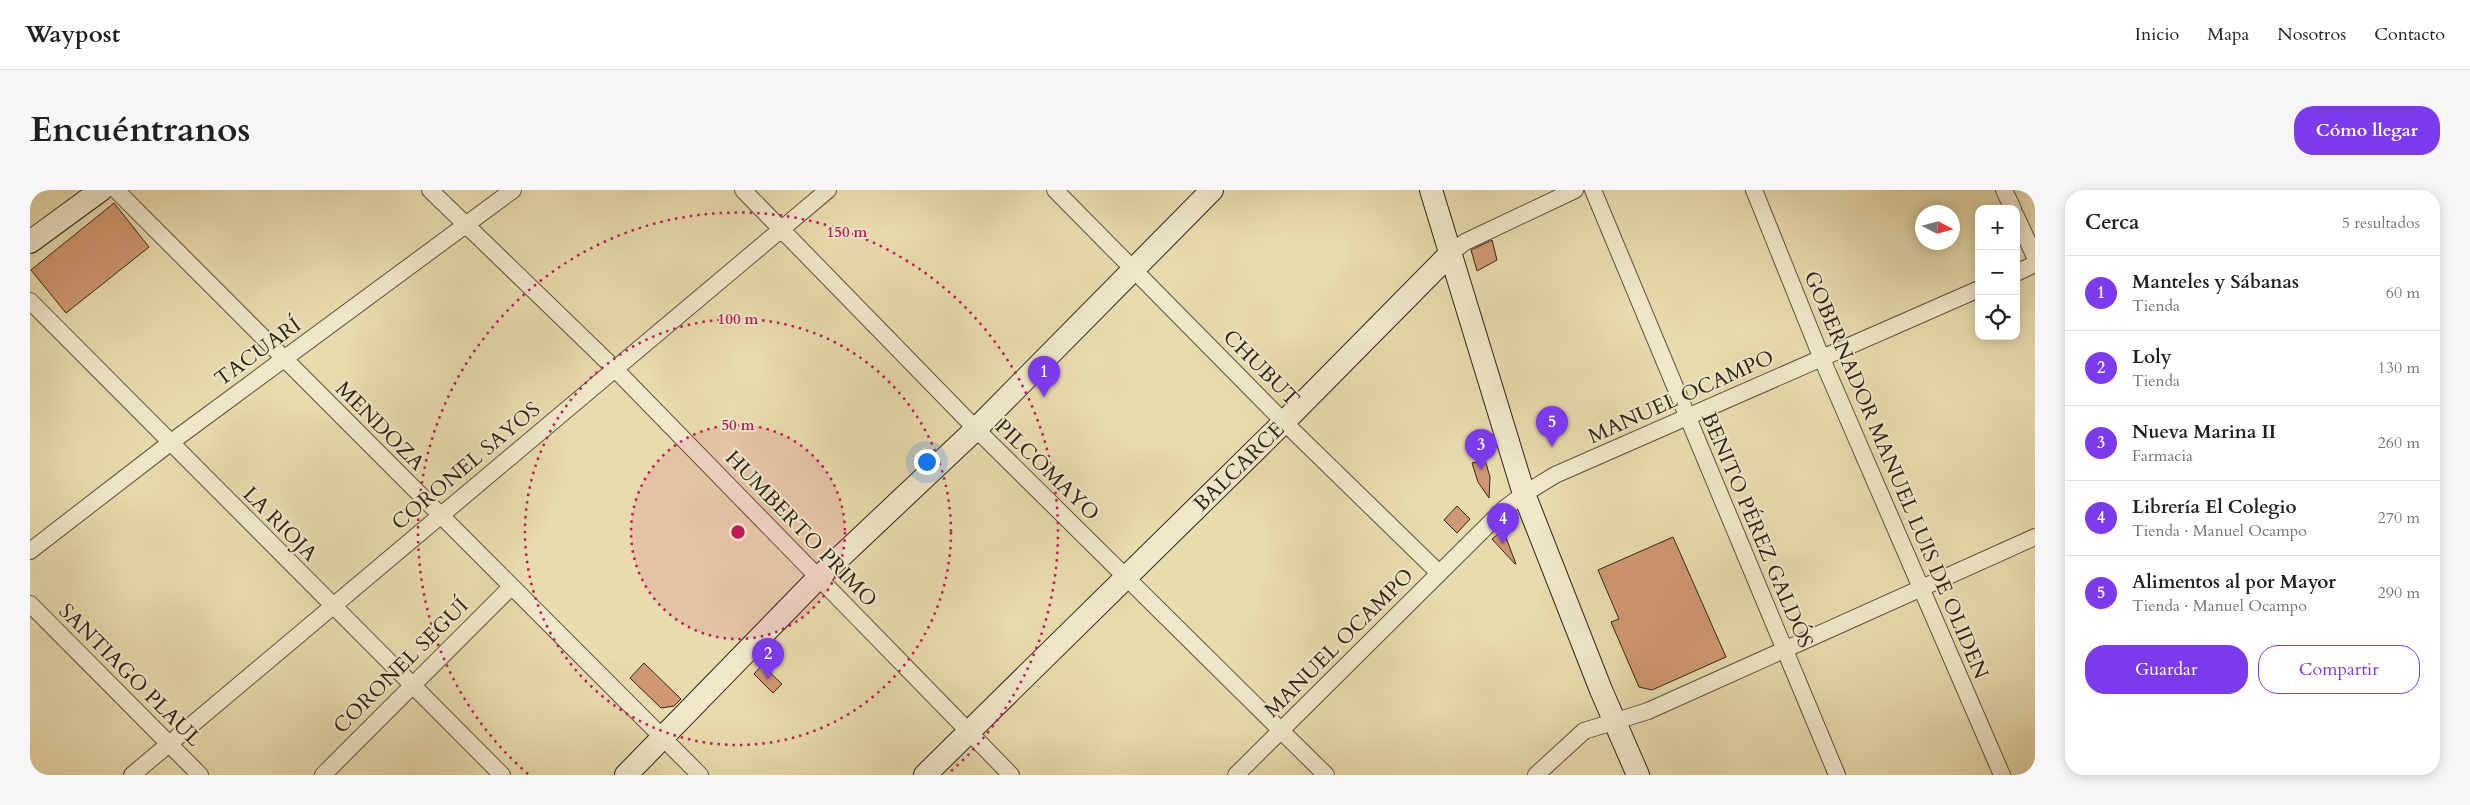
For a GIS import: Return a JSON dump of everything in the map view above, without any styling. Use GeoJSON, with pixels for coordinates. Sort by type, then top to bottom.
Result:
{"type":"FeatureCollection","features":[{"type":"Feature","properties":{"kind":"street"},"geometry":{"type":"LineString","coordinates":[[30,242],[101,190]]}},
{"type":"Feature","properties":{"kind":"street","name":"MENDOZA"},"geometry":{"type":"LineString","coordinates":[[116,190],[439,516],[663,736],[700,775]]}},
{"type":"Feature","properties":{"kind":"street","name":"HUMBERTO PRIMO"},"geometry":{"type":"LineString","coordinates":[[430,190],[614,368],[1011,775]]}},
{"type":"Feature","properties":{"kind":"street","name":"TACUARÍ"},"geometry":{"type":"LineString","coordinates":[[30,551],[170,443],[513,190]]}},
{"type":"Feature","properties":{"kind":"street","name":"PILCOMAYO"},"geometry":{"type":"LineString","coordinates":[[743,190],[976,429],[1326,775]]}},
{"type":"Feature","properties":{"kind":"street","name":"CORONEL SAYOS"},"geometry":{"type":"LineString","coordinates":[[132,775],[781,227],[828,190]]}},
{"type":"Feature","properties":{"kind":"street","name":"CHUBUT"},"geometry":{"type":"LineString","coordinates":[[1055,190],[1284,422],[1440,573]]}},
{"type":"Feature","properties":{"kind":"street"},"geometry":{"type":"LineString","coordinates":[[626,775],[818,578],[976,429],[1212,190]]}},
{"type":"Feature","properties":{"kind":"street"},"geometry":{"type":"LineString","coordinates":[[1431,190],[1452,253],[1524,494],[1614,721],[1638,775]]}},
{"type":"Feature","properties":{"kind":"street","name":"BALCARCE"},"geometry":{"type":"LineString","coordinates":[[926,775],[1284,422],[1452,253],[1466,242],[1575,190]]}},
{"type":"Feature","properties":{"kind":"street","name":"BENITO PÉREZ GALDÓS"},"geometry":{"type":"LineString","coordinates":[[1593,190],[1837,775]]}},
{"type":"Feature","properties":{"kind":"street","name":"GOBERNADOR MANUEL LUIS DE OLIDEN"},"geometry":{"type":"LineString","coordinates":[[1754,190],[1822,359],[2002,775]]}},
{"type":"Feature","properties":{"kind":"street"},"geometry":{"type":"LineString","coordinates":[[2004,190],[2011,205]]}},
{"type":"Feature","properties":{"kind":"street"},"geometry":{"type":"LineString","coordinates":[[2020,225],[2035,257]]}},
{"type":"Feature","properties":{"kind":"street"},"geometry":{"type":"LineString","coordinates":[[2020,271],[2035,264]]}},
{"type":"Feature","properties":{"kind":"street","name":"MANUEL OCAMPO"},"geometry":{"type":"LineString","coordinates":[[1236,775],[1504,509],[1524,494],[1555,475],[1975,291]]}},
{"type":"Feature","properties":{"kind":"street","name":"LA RIOJA"},"geometry":{"type":"LineString","coordinates":[[30,301],[502,775]]}},
{"type":"Feature","properties":{"kind":"street"},"geometry":{"type":"LineString","coordinates":[[1536,775],[1584,731],[1648,711],[2035,537]]}},
{"type":"Feature","properties":{"kind":"street","name":"CORONEL SEGUÍ"},"geometry":{"type":"LineString","coordinates":[[322,775],[511,587]]}},
{"type":"Feature","properties":{"kind":"street","name":"SANTIAGO PLAUL"},"geometry":{"type":"LineString","coordinates":[[30,604],[200,775]]}},
{"type":"Feature","properties":{"kind":"building"},"geometry":{"type":"Polygon","coordinates":[[[114,203],[149,247],[66,313],[31,270],[114,203]]]}},
{"type":"Feature","properties":{"kind":"building"},"geometry":{"type":"Polygon","coordinates":[[[1492,240],[1497,260],[1477,271],[1471,250],[1492,240]]]}},
{"type":"Feature","properties":{"kind":"building"},"geometry":{"type":"Polygon","coordinates":[[[1485,460],[1490,477],[1489,498],[1478,482],[1472,463],[1485,460]]]}},
{"type":"Feature","properties":{"kind":"building"},"geometry":{"type":"Polygon","coordinates":[[[1457,506],[1470,519],[1457,533],[1444,520],[1457,506]]]}},
{"type":"Feature","properties":{"kind":"building"},"geometry":{"type":"Polygon","coordinates":[[[1503,530],[1516,564],[1492,539],[1503,530]]]}},
{"type":"Feature","properties":{"kind":"building"},"geometry":{"type":"Polygon","coordinates":[[[1673,537],[1726,657],[1652,690],[1639,687],[1611,622],[1619,619],[1598,570],[1673,537]]]}},
{"type":"Feature","properties":{"kind":"building"},"geometry":{"type":"Polygon","coordinates":[[[644,663],[681,699],[674,706],[661,708],[630,678],[644,663]]]}},
{"type":"Feature","properties":{"kind":"building"},"geometry":{"type":"Polygon","coordinates":[[[762,665],[782,684],[773,693],[754,674],[762,665]]]}},
{"type":"Feature","properties":{"kind":"place","name":"Manteles y Sábanas"},"geometry":{"type":"Point","coordinates":[1044,397]}},
{"type":"Feature","properties":{"kind":"place","name":"Alimentos al por Mayor"},"geometry":{"type":"Point","coordinates":[1552,447]}},
{"type":"Feature","properties":{"kind":"place","name":"Nueva Marina II"},"geometry":{"type":"Point","coordinates":[1481,470]}},
{"type":"Feature","properties":{"kind":"place","name":"Librería El Colegio"},"geometry":{"type":"Point","coordinates":[1503,544]}},
{"type":"Feature","properties":{"kind":"place","name":"Loly"},"geometry":{"type":"Point","coordinates":[768,679]}}]}
